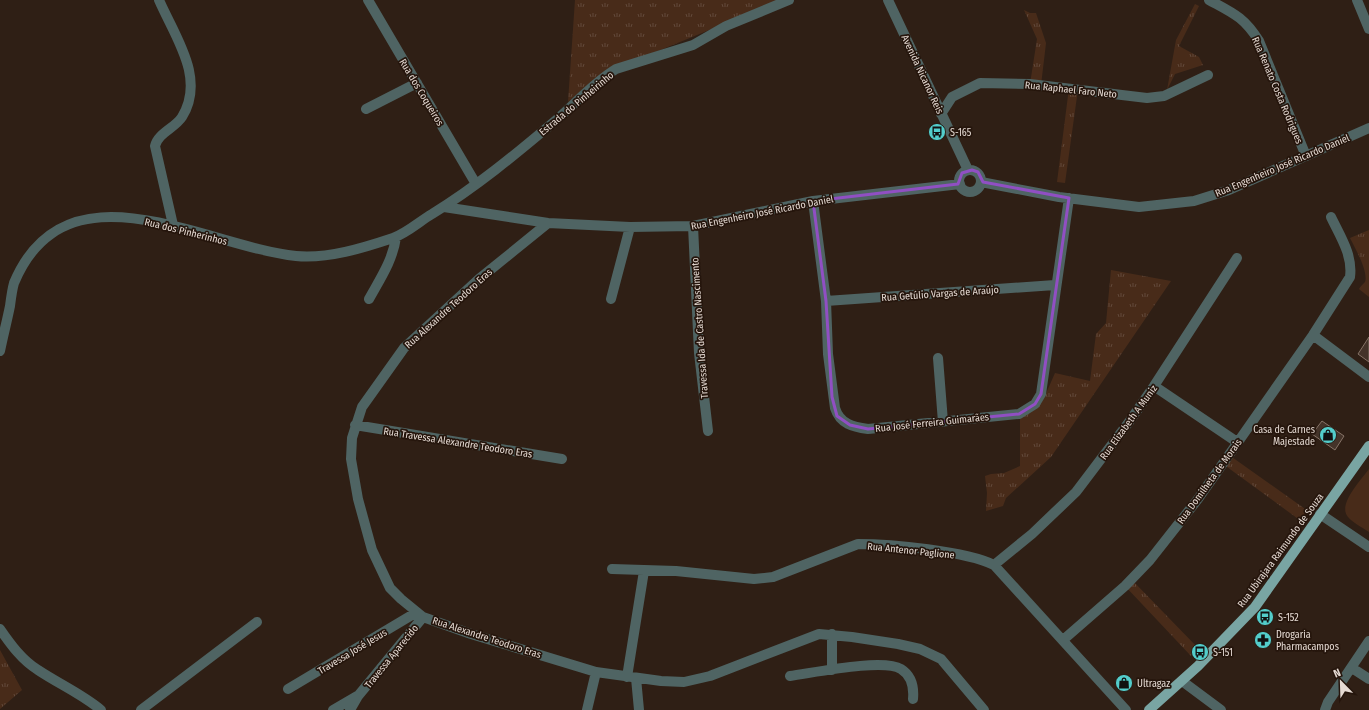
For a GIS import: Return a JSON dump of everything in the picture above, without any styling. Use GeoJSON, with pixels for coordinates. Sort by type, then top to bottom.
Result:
{"type":"FeatureCollection","features":[{"type":"Feature","properties":{"kind":"main road","name":"Rua Ubirajara Raimundo de Souza"},"geometry":{"type":"LineString","coordinates":[[1149,710],[1182,681],[1255,608],[1369,446]]}},
{"type":"Feature","properties":{"kind":"street"},"geometry":{"type":"LineString","coordinates":[[160,0],[182,49],[190,72],[192,87],[189,104],[181,119],[159,138],[155,146],[173,225]]}},
{"type":"Feature","properties":{"kind":"street","name":"Rua dos Coqueiros"},"geometry":{"type":"LineString","coordinates":[[368,0],[476,184]]}},
{"type":"Feature","properties":{"kind":"street","name":"Estrada do Pinheirinho"},"geometry":{"type":"LineString","coordinates":[[444,207],[476,184],[556,120],[611,72],[628,64],[693,45],[726,26],[789,0]]}},
{"type":"Feature","properties":{"kind":"street","name":"Avenida Nicanor Reis"},"geometry":{"type":"LineString","coordinates":[[888,0],[968,170]]}},
{"type":"Feature","properties":{"kind":"street","name":"Rua Renato Costa Rodrigues"},"geometry":{"type":"LineString","coordinates":[[1209,0],[1238,16],[1250,26],[1259,41],[1306,156]]}},
{"type":"Feature","properties":{"kind":"street"},"geometry":{"type":"LineString","coordinates":[[1357,0],[1369,29]]}},
{"type":"Feature","properties":{"kind":"street","name":"Rua Raphael Faro Neto"},"geometry":{"type":"LineString","coordinates":[[941,114],[952,98],[980,83],[1030,84],[1147,98],[1164,96],[1208,75]]}},
{"type":"Feature","properties":{"kind":"street"},"geometry":{"type":"LineString","coordinates":[[366,109],[417,83]]}},
{"type":"Feature","properties":{"kind":"street","name":"Rua Engenheiro José Ricardo Daniel"},"geometry":{"type":"LineString","coordinates":[[981,182],[1069,198],[1139,207],[1194,201],[1229,190],[1369,128]]}},
{"type":"Feature","properties":{"kind":"street"},"geometry":{"type":"LineString","coordinates":[[968,170],[978,172],[981,182],[978,189],[971,192],[964,190],[960,184],[960,176],[968,170]]}},
{"type":"Feature","properties":{"kind":"street","name":"Rua Engenheiro José Ricardo Daniel"},"geometry":{"type":"LineString","coordinates":[[444,207],[548,223],[630,227],[693,226],[813,201],[960,184]]}},
{"type":"Feature","properties":{"kind":"street","name":"Rua José Ferreira Guimarães"},"geometry":{"type":"LineString","coordinates":[[813,201],[826,301],[832,397],[837,416],[850,425],[868,429],[1019,414],[1035,404],[1040,394],[1069,198]]}},
{"type":"Feature","properties":{"kind":"street","name":"Rua dos Pinherinhos"},"geometry":{"type":"LineString","coordinates":[[0,351],[13,286],[21,270],[31,254],[47,237],[71,223],[93,217],[134,218],[173,225],[262,251],[298,256],[336,253],[363,248],[396,237],[444,207]]}},
{"type":"Feature","properties":{"kind":"street","name":"Rua Domilheta de Morais"},"geometry":{"type":"LineString","coordinates":[[1063,640],[1125,586],[1150,560],[1198,500],[1313,335],[1350,277],[1351,266],[1349,256],[1331,217]]}},
{"type":"Feature","properties":{"kind":"street","name":"Rua Alexandre Teodoro Eras"},"geometry":{"type":"LineString","coordinates":[[548,223],[479,279],[404,348],[362,407],[352,438],[351,459],[363,522],[372,550],[390,588],[420,615],[471,634],[596,672],[631,678],[676,682],[697,680],[807,637],[819,634],[832,634],[920,649],[941,659],[984,710]]}},
{"type":"Feature","properties":{"kind":"street","name":"Travessa Ida de Castro Nascimento"},"geometry":{"type":"LineString","coordinates":[[693,226],[699,353],[708,430]]}},
{"type":"Feature","properties":{"kind":"street"},"geometry":{"type":"LineString","coordinates":[[611,299],[630,227]]}},
{"type":"Feature","properties":{"kind":"street"},"geometry":{"type":"LineString","coordinates":[[369,299],[388,265],[394,250],[396,237]]}},
{"type":"Feature","properties":{"kind":"street","name":"Rua Elizabeth A Muniz"},"geometry":{"type":"LineString","coordinates":[[994,566],[1032,534],[1076,492],[1129,422],[1154,386],[1237,258]]}},
{"type":"Feature","properties":{"kind":"street","name":"Rua Getúlio Vargas de Araújo"},"geometry":{"type":"LineString","coordinates":[[826,301],[1055,285]]}},
{"type":"Feature","properties":{"kind":"street"},"geometry":{"type":"LineString","coordinates":[[1313,335],[1369,377]]}},
{"type":"Feature","properties":{"kind":"street"},"geometry":{"type":"LineString","coordinates":[[938,358],[943,422]]}},
{"type":"Feature","properties":{"kind":"street"},"geometry":{"type":"LineString","coordinates":[[1154,386],[1237,442]]}},
{"type":"Feature","properties":{"kind":"street","name":"Rua Travessa Alexandre Teodoro Eras"},"geometry":{"type":"LineString","coordinates":[[355,425],[562,459]]}},
{"type":"Feature","properties":{"kind":"street"},"geometry":{"type":"LineString","coordinates":[[1320,514],[1369,547]]}},
{"type":"Feature","properties":{"kind":"street","name":"Rua Antenor Paglione"},"geometry":{"type":"LineString","coordinates":[[612,569],[676,571],[754,579],[779,575],[858,544],[872,544],[954,554],[983,560],[994,566],[1126,710]]}},
{"type":"Feature","properties":{"kind":"street"},"geometry":{"type":"LineString","coordinates":[[639,710],[631,678],[644,571]]}},
{"type":"Feature","properties":{"kind":"street","name":"Travessa José Jesus"},"geometry":{"type":"LineString","coordinates":[[288,689],[420,615]]}},
{"type":"Feature","properties":{"kind":"street","name":"Travessa Aparecido"},"geometry":{"type":"LineString","coordinates":[[350,710],[358,696],[420,615]]}},
{"type":"Feature","properties":{"kind":"street"},"geometry":{"type":"LineString","coordinates":[[141,710],[257,622]]}},
{"type":"Feature","properties":{"kind":"street"},"geometry":{"type":"LineString","coordinates":[[0,630],[21,656],[37,670],[89,700],[101,710]]}},
{"type":"Feature","properties":{"kind":"street"},"geometry":{"type":"LineString","coordinates":[[832,634],[832,670]]}},
{"type":"Feature","properties":{"kind":"street"},"geometry":{"type":"LineString","coordinates":[[1326,710],[1328,702],[1369,641]]}},
{"type":"Feature","properties":{"kind":"street"},"geometry":{"type":"LineString","coordinates":[[790,676],[832,670],[887,665],[901,669],[910,678],[914,690],[913,699]]}},
{"type":"Feature","properties":{"kind":"street"},"geometry":{"type":"LineString","coordinates":[[1352,668],[1369,679]]}},
{"type":"Feature","properties":{"kind":"street"},"geometry":{"type":"LineString","coordinates":[[587,710],[596,672]]}},
{"type":"Feature","properties":{"kind":"street"},"geometry":{"type":"LineString","coordinates":[[1182,681],[1221,710]]}},
{"type":"Feature","properties":{"kind":"street","name":"Travessa Aparecido"},"geometry":{"type":"LineString","coordinates":[[333,710],[358,696]]}},
{"type":"Feature","properties":{"kind":"highlighted area"},"geometry":{"type":"Polygon","coordinates":[[[972,170],[978,172],[983,182],[1069,198],[1041,394],[1035,404],[1019,414],[868,429],[850,425],[837,416],[832,397],[826,301],[813,201],[958,184],[962,173],[972,170]]]}},
{"type":"Feature","properties":{"kind":"green space"},"geometry":{"type":"Polygon","coordinates":[[[575,0],[782,0],[602,74],[568,102],[575,0]]]}},
{"type":"Feature","properties":{"kind":"green space"},"geometry":{"type":"Polygon","coordinates":[[[1195,4],[1199,6],[1179,46],[1199,57],[1203,65],[1175,74],[1167,90],[1176,40],[1195,4]]]}},
{"type":"Feature","properties":{"kind":"green space"},"geometry":{"type":"Polygon","coordinates":[[[1024,10],[1030,13],[1036,13],[1046,43],[1041,85],[1030,84],[1037,39],[1024,10]]]}},
{"type":"Feature","properties":{"kind":"green space"},"geometry":{"type":"Polygon","coordinates":[[[1069,88],[1078,89],[1065,183],[1057,182],[1069,88]]]}},
{"type":"Feature","properties":{"kind":"green space"},"geometry":{"type":"Polygon","coordinates":[[[1369,230],[1369,297],[1359,289],[1365,282],[1365,272],[1350,238],[1369,230]]]}},
{"type":"Feature","properties":{"kind":"green space"},"geometry":{"type":"Polygon","coordinates":[[[1111,270],[1171,281],[1051,457],[1006,498],[1003,506],[986,511],[987,493],[985,476],[1004,473],[1020,466],[1020,416],[1044,398],[1055,373],[1090,381],[1096,334],[1106,323],[1111,270]]]}},
{"type":"Feature","properties":{"kind":"green space"},"geometry":{"type":"Polygon","coordinates":[[[1229,455],[1308,511],[1301,521],[1223,464],[1229,455]]]}},
{"type":"Feature","properties":{"kind":"green space"},"geometry":{"type":"Polygon","coordinates":[[[1369,469],[1369,532],[1348,517],[1345,512],[1351,493],[1369,469]]]}},
{"type":"Feature","properties":{"kind":"green space"},"geometry":{"type":"Polygon","coordinates":[[[1131,579],[1198,648],[1191,656],[1125,586],[1131,579]]]}},
{"type":"Feature","properties":{"kind":"green space"},"geometry":{"type":"Polygon","coordinates":[[[0,650],[22,690],[0,709],[0,650]]]}},
{"type":"Feature","properties":{"kind":"building"},"geometry":{"type":"Polygon","coordinates":[[[1369,337],[1369,362],[1358,354],[1369,337]]]}},
{"type":"Feature","properties":{"kind":"building","name":"Casa de Carnes Majestade"},"geometry":{"type":"Polygon","coordinates":[[[1322,421],[1344,436],[1335,450],[1312,434],[1322,421]]]}},
{"type":"Feature","properties":{"kind":"place","name":"S-165"},"geometry":{"type":"Point","coordinates":[937,132]}},
{"type":"Feature","properties":{"kind":"place","name":"Casa de Carnes Majestade"},"geometry":{"type":"Point","coordinates":[1328,435]}},
{"type":"Feature","properties":{"kind":"place","name":"S-152"},"geometry":{"type":"Point","coordinates":[1265,617]}},
{"type":"Feature","properties":{"kind":"place","name":"Drogaria Pharmacampos"},"geometry":{"type":"Point","coordinates":[1263,640]}},
{"type":"Feature","properties":{"kind":"place","name":"S-151"},"geometry":{"type":"Point","coordinates":[1200,652]}},
{"type":"Feature","properties":{"kind":"place","name":"Ultragaz"},"geometry":{"type":"Point","coordinates":[1124,683]}}]}
